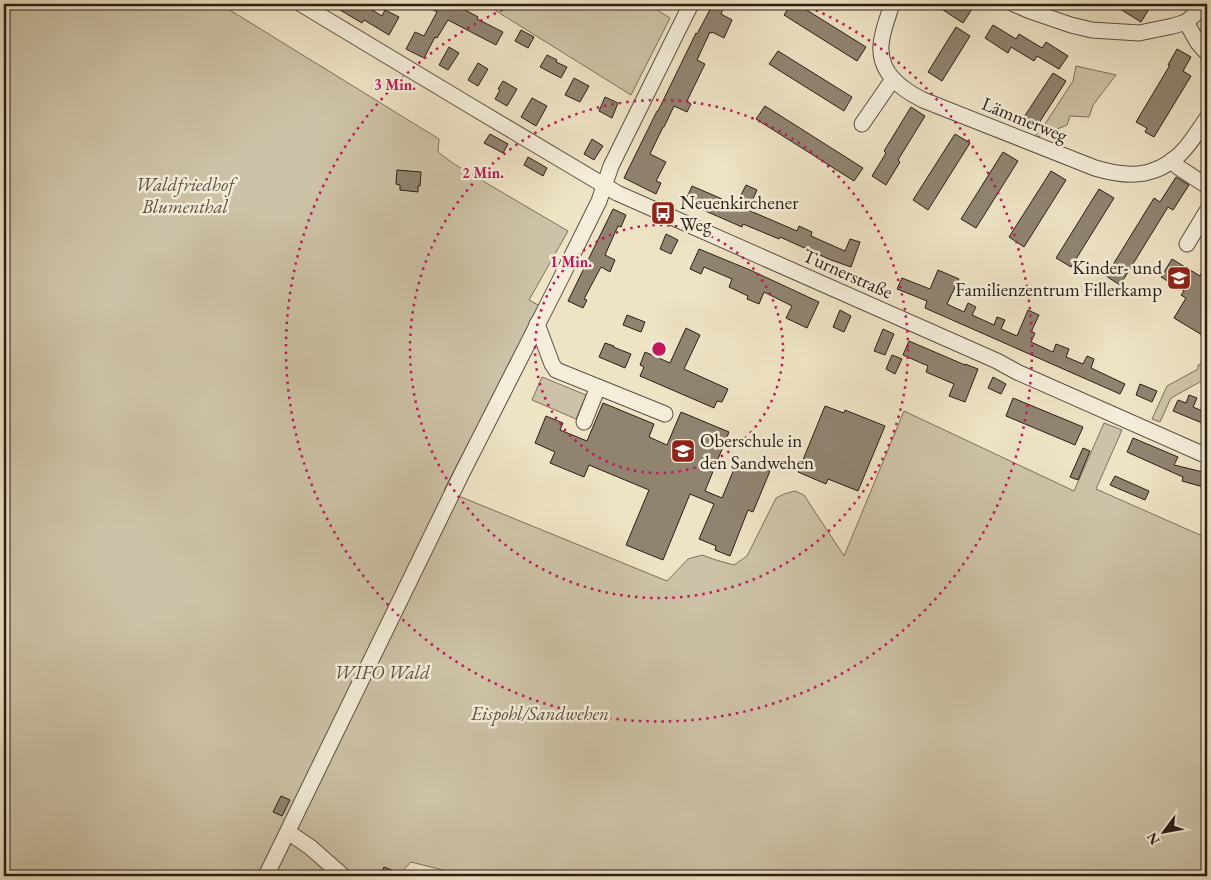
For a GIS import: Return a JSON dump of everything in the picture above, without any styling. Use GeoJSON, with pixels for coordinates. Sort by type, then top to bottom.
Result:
{"type":"FeatureCollection","features":[{"type":"Feature","properties":{"kind":"street","name":"Turnerstraße"},"geometry":{"type":"LineString","coordinates":[[301,4],[604,186],[1207,456]]}},
{"type":"Feature","properties":{"kind":"street"},"geometry":{"type":"LineString","coordinates":[[266,876],[462,473],[599,201],[611,166],[691,4]]}},
{"type":"Feature","properties":{"kind":"street","name":"Lämmerweg"},"geometry":{"type":"LineString","coordinates":[[892,4],[885,25],[881,47],[888,73],[897,84],[923,100],[1095,168],[1111,173],[1130,175],[1153,171],[1172,160],[1184,149],[1207,118]]}},
{"type":"Feature","properties":{"kind":"street"},"geometry":{"type":"LineString","coordinates":[[1014,4],[1071,25],[1092,30],[1139,32],[1186,22],[1207,4]]}},
{"type":"Feature","properties":{"kind":"street"},"geometry":{"type":"LineString","coordinates":[[1186,22],[1207,53]]}},
{"type":"Feature","properties":{"kind":"street"},"geometry":{"type":"LineString","coordinates":[[862,124],[893,79]]}},
{"type":"Feature","properties":{"kind":"street"},"geometry":{"type":"LineString","coordinates":[[1172,160],[1178,167],[1207,186]]}},
{"type":"Feature","properties":{"kind":"street"},"geometry":{"type":"LineString","coordinates":[[1187,244],[1207,211]]}},
{"type":"Feature","properties":{"kind":"street"},"geometry":{"type":"LineString","coordinates":[[537,324],[556,370],[665,414]]}},
{"type":"Feature","properties":{"kind":"street"},"geometry":{"type":"LineString","coordinates":[[584,422],[598,387]]}},
{"type":"Feature","properties":{"kind":"street"},"geometry":{"type":"LineString","coordinates":[[288,832],[310,847],[343,876]]}},
{"type":"Feature","properties":{"kind":"green space"},"geometry":{"type":"Polygon","coordinates":[[[4,4],[220,4],[439,139],[438,152],[454,164],[568,231],[529,300],[540,306],[444,490],[667,581],[688,559],[702,555],[734,565],[747,556],[776,498],[795,491],[804,495],[844,556],[904,411],[1074,491],[1104,423],[1122,430],[1096,489],[1207,538],[1207,876],[459,876],[451,872],[411,862],[398,876],[4,876],[4,4]]]}},
{"type":"Feature","properties":{"kind":"green space"},"geometry":{"type":"Polygon","coordinates":[[[485,4],[648,4],[670,18],[631,95],[485,4]]]}},
{"type":"Feature","properties":{"kind":"green space"},"geometry":{"type":"Polygon","coordinates":[[[1076,66],[1116,75],[1093,105],[1089,117],[1070,116],[1067,125],[1038,137],[1035,136],[1073,81],[1076,66]]]}},
{"type":"Feature","properties":{"kind":"green space"},"geometry":{"type":"Polygon","coordinates":[[[1207,361],[1207,378],[1171,398],[1160,422],[1152,419],[1167,386],[1198,369],[1198,365],[1207,361]]]}},
{"type":"Feature","properties":{"kind":"green space"},"geometry":{"type":"Polygon","coordinates":[[[542,377],[586,395],[576,419],[532,400],[542,377]]]}},
{"type":"Feature","properties":{"kind":"building"},"geometry":{"type":"Polygon","coordinates":[[[330,4],[353,4],[358,7],[362,4],[382,16],[385,10],[399,17],[389,35],[364,20],[362,23],[330,4]]]}},
{"type":"Feature","properties":{"kind":"building"},"geometry":{"type":"Polygon","coordinates":[[[422,4],[454,4],[478,17],[477,19],[503,32],[496,45],[448,20],[437,38],[435,37],[424,58],[406,49],[415,32],[424,36],[437,12],[422,4]]]}},
{"type":"Feature","properties":{"kind":"building"},"geometry":{"type":"Polygon","coordinates":[[[713,4],[725,4],[721,14],[732,20],[724,38],[710,32],[697,60],[705,64],[687,101],[691,104],[687,112],[674,106],[650,154],[666,162],[656,181],[661,183],[656,194],[624,178],[696,33],[713,4]]]}},
{"type":"Feature","properties":{"kind":"building"},"geometry":{"type":"Polygon","coordinates":[[[791,4],[797,4],[866,47],[857,61],[784,15],[791,4]]]}},
{"type":"Feature","properties":{"kind":"building"},"geometry":{"type":"Polygon","coordinates":[[[934,4],[963,4],[972,9],[963,23],[934,4]]]}},
{"type":"Feature","properties":{"kind":"building"},"geometry":{"type":"Polygon","coordinates":[[[1112,4],[1152,4],[1141,22],[1112,4]]]}},
{"type":"Feature","properties":{"kind":"building"},"geometry":{"type":"Polygon","coordinates":[[[993,25],[1016,39],[1019,34],[1042,48],[1046,42],[1068,56],[1059,69],[1037,56],[1034,61],[1011,47],[1008,53],[985,38],[993,25]]]}},
{"type":"Feature","properties":{"kind":"building"},"geometry":{"type":"Polygon","coordinates":[[[956,27],[970,36],[942,81],[928,72],[956,27]]]}},
{"type":"Feature","properties":{"kind":"building"},"geometry":{"type":"Polygon","coordinates":[[[521,30],[534,37],[528,48],[515,41],[521,30]]]}},
{"type":"Feature","properties":{"kind":"building"},"geometry":{"type":"Polygon","coordinates":[[[449,47],[459,53],[448,70],[439,65],[449,47]]]}},
{"type":"Feature","properties":{"kind":"building"},"geometry":{"type":"Polygon","coordinates":[[[1177,49],[1191,57],[1183,71],[1191,76],[1154,137],[1145,132],[1147,128],[1136,122],[1170,65],[1168,65],[1177,49]]]}},
{"type":"Feature","properties":{"kind":"building"},"geometry":{"type":"Polygon","coordinates":[[[778,51],[852,97],[844,111],[769,64],[778,51]]]}},
{"type":"Feature","properties":{"kind":"building"},"geometry":{"type":"Polygon","coordinates":[[[547,55],[567,67],[561,78],[540,67],[547,55]]]}},
{"type":"Feature","properties":{"kind":"building"},"geometry":{"type":"Polygon","coordinates":[[[478,63],[488,69],[478,86],[468,80],[478,63]]]}},
{"type":"Feature","properties":{"kind":"building"},"geometry":{"type":"Polygon","coordinates":[[[1053,73],[1066,81],[1037,126],[1024,117],[1053,73]]]}},
{"type":"Feature","properties":{"kind":"building"},"geometry":{"type":"Polygon","coordinates":[[[574,78],[589,86],[580,102],[565,95],[574,78]]]}},
{"type":"Feature","properties":{"kind":"building"},"geometry":{"type":"Polygon","coordinates":[[[503,81],[517,89],[507,106],[495,99],[503,81]]]}},
{"type":"Feature","properties":{"kind":"building"},"geometry":{"type":"Polygon","coordinates":[[[605,97],[618,103],[612,118],[599,111],[605,97]]]}},
{"type":"Feature","properties":{"kind":"building"},"geometry":{"type":"Polygon","coordinates":[[[532,98],[547,106],[536,126],[521,117],[532,98]]]}},
{"type":"Feature","properties":{"kind":"building"},"geometry":{"type":"Polygon","coordinates":[[[765,106],[863,168],[854,181],[756,119],[765,106]]]}},
{"type":"Feature","properties":{"kind":"building"},"geometry":{"type":"Polygon","coordinates":[[[911,107],[925,116],[898,160],[900,162],[886,185],[872,176],[886,153],[884,151],[911,107]]]}},
{"type":"Feature","properties":{"kind":"building"},"geometry":{"type":"Polygon","coordinates":[[[490,134],[508,144],[503,153],[484,143],[490,134]]]}},
{"type":"Feature","properties":{"kind":"building"},"geometry":{"type":"Polygon","coordinates":[[[955,134],[970,143],[928,210],[913,200],[955,134]]]}},
{"type":"Feature","properties":{"kind":"building"},"geometry":{"type":"Polygon","coordinates":[[[592,139],[603,146],[594,160],[584,154],[592,139]]]}},
{"type":"Feature","properties":{"kind":"building"},"geometry":{"type":"Polygon","coordinates":[[[1003,152],[1018,161],[976,228],[961,219],[1003,152]]]}},
{"type":"Feature","properties":{"kind":"building"},"geometry":{"type":"Polygon","coordinates":[[[528,157],[547,168],[543,176],[524,165],[528,157]]]}},
{"type":"Feature","properties":{"kind":"building"},"geometry":{"type":"Polygon","coordinates":[[[397,170],[421,172],[418,192],[400,190],[400,185],[396,184],[397,170]]]}},
{"type":"Feature","properties":{"kind":"building"},"geometry":{"type":"Polygon","coordinates":[[[1051,171],[1066,180],[1024,247],[1009,237],[1051,171]]]}},
{"type":"Feature","properties":{"kind":"building"},"geometry":{"type":"Polygon","coordinates":[[[1176,177],[1189,185],[1173,210],[1168,207],[1120,285],[1106,276],[1154,198],[1160,202],[1176,177]]]}},
{"type":"Feature","properties":{"kind":"building"},"geometry":{"type":"Polygon","coordinates":[[[746,185],[757,190],[748,210],[797,231],[799,226],[812,232],[811,236],[845,251],[850,239],[860,242],[851,267],[780,237],[779,239],[743,224],[742,227],[685,202],[692,186],[736,205],[746,185]]]}},
{"type":"Feature","properties":{"kind":"building"},"geometry":{"type":"Polygon","coordinates":[[[1099,189],[1114,198],[1071,267],[1056,258],[1099,189]]]}},
{"type":"Feature","properties":{"kind":"building"},"geometry":{"type":"Polygon","coordinates":[[[613,209],[626,215],[621,227],[618,226],[605,255],[615,260],[610,272],[601,267],[584,299],[587,300],[583,308],[568,301],[613,209]]]}},
{"type":"Feature","properties":{"kind":"building"},"geometry":{"type":"Polygon","coordinates":[[[666,234],[678,240],[671,254],[660,249],[666,234]]]}},
{"type":"Feature","properties":{"kind":"building"},"geometry":{"type":"Polygon","coordinates":[[[699,249],[819,302],[807,328],[786,318],[792,306],[764,292],[759,304],[747,299],[748,296],[729,287],[732,279],[704,267],[701,274],[690,269],[699,249]]]}},
{"type":"Feature","properties":{"kind":"building"},"geometry":{"type":"Polygon","coordinates":[[[1172,259],[1200,276],[1207,263],[1207,338],[1174,318],[1186,298],[1181,295],[1184,291],[1161,277],[1172,259]]]}},
{"type":"Feature","properties":{"kind":"building"},"geometry":{"type":"Polygon","coordinates":[[[938,270],[959,279],[947,304],[964,312],[968,303],[976,307],[972,315],[994,325],[997,317],[1005,320],[1001,329],[1017,336],[1028,310],[1039,315],[1031,332],[1035,333],[1031,342],[1053,352],[1056,344],[1069,349],[1066,357],[1083,364],[1087,356],[1094,359],[1091,368],[1125,384],[1120,394],[925,308],[927,301],[897,289],[902,278],[930,289],[938,270]]]}},
{"type":"Feature","properties":{"kind":"building"},"geometry":{"type":"Polygon","coordinates":[[[840,310],[851,316],[844,332],[833,327],[840,310]]]}},
{"type":"Feature","properties":{"kind":"building"},"geometry":{"type":"Polygon","coordinates":[[[627,315],[645,322],[641,332],[623,325],[627,315]]]}},
{"type":"Feature","properties":{"kind":"building"},"geometry":{"type":"Polygon","coordinates":[[[686,328],[700,335],[684,369],[728,389],[722,402],[717,401],[714,408],[640,376],[644,367],[640,365],[645,352],[670,363],[686,328]]]}},
{"type":"Feature","properties":{"kind":"building"},"geometry":{"type":"Polygon","coordinates":[[[883,329],[894,334],[885,355],[874,351],[883,329]]]}},
{"type":"Feature","properties":{"kind":"building"},"geometry":{"type":"Polygon","coordinates":[[[909,341],[978,369],[965,402],[949,396],[954,384],[926,372],[928,366],[903,355],[909,341]]]}},
{"type":"Feature","properties":{"kind":"building"},"geometry":{"type":"Polygon","coordinates":[[[605,343],[631,354],[625,368],[599,357],[605,343]]]}},
{"type":"Feature","properties":{"kind":"building"},"geometry":{"type":"Polygon","coordinates":[[[892,355],[902,359],[895,374],[886,369],[892,355]]]}},
{"type":"Feature","properties":{"kind":"building"},"geometry":{"type":"Polygon","coordinates":[[[993,377],[1006,384],[1001,394],[988,388],[993,377]]]}},
{"type":"Feature","properties":{"kind":"building"},"geometry":{"type":"Polygon","coordinates":[[[1140,384],[1157,391],[1152,402],[1136,395],[1140,384]]]}},
{"type":"Feature","properties":{"kind":"building"},"geometry":{"type":"Polygon","coordinates":[[[1189,395],[1197,398],[1193,407],[1207,413],[1207,425],[1173,411],[1178,400],[1186,403],[1189,395]]]}},
{"type":"Feature","properties":{"kind":"building"},"geometry":{"type":"Polygon","coordinates":[[[1013,398],[1083,427],[1075,445],[1006,416],[1013,398]]]}},
{"type":"Feature","properties":{"kind":"building"},"geometry":{"type":"Polygon","coordinates":[[[603,403],[654,424],[649,437],[667,445],[681,412],[729,432],[705,491],[722,498],[737,462],[754,469],[756,465],[770,471],[753,512],[748,510],[730,556],[715,550],[716,546],[699,539],[714,504],[690,494],[663,560],[626,545],[649,490],[589,465],[584,477],[550,463],[555,452],[535,443],[546,416],[563,423],[560,430],[587,441],[603,403]]]}},
{"type":"Feature","properties":{"kind":"building"},"geometry":{"type":"Polygon","coordinates":[[[825,406],[844,413],[845,410],[885,426],[858,491],[828,479],[826,484],[798,472],[825,406]]]}},
{"type":"Feature","properties":{"kind":"building"},"geometry":{"type":"Polygon","coordinates":[[[1133,438],[1178,457],[1174,465],[1207,473],[1207,488],[1182,481],[1183,477],[1127,452],[1133,438]]]}},
{"type":"Feature","properties":{"kind":"building"},"geometry":{"type":"Polygon","coordinates":[[[1083,448],[1090,451],[1078,480],[1070,477],[1083,448]]]}},
{"type":"Feature","properties":{"kind":"building"},"geometry":{"type":"Polygon","coordinates":[[[1115,476],[1149,491],[1145,500],[1110,485],[1115,476]]]}},
{"type":"Feature","properties":{"kind":"building"},"geometry":{"type":"Polygon","coordinates":[[[281,796],[290,800],[282,816],[273,812],[281,796]]]}},
{"type":"Feature","properties":{"kind":"building"},"geometry":{"type":"Polygon","coordinates":[[[384,867],[407,876],[386,876],[381,874],[384,867]]]}},
{"type":"Feature","properties":{"kind":"place","name":"Neuenkirchener Weg"},"geometry":{"type":"Point","coordinates":[663,213]}},
{"type":"Feature","properties":{"kind":"place","name":"Kinder- und Familienzentrum Fillerkamp"},"geometry":{"type":"Point","coordinates":[1179,278]}},
{"type":"Feature","properties":{"kind":"place","name":"Oberschule in den Sandwehen"},"geometry":{"type":"Point","coordinates":[683,451]}},
{"type":"Feature","properties":{"kind":"park label","name":"Waldfriedhof Blumenthal"},"geometry":{"type":"Point","coordinates":[185,195]}},
{"type":"Feature","properties":{"kind":"park label","name":"WIFO Wald"},"geometry":{"type":"Point","coordinates":[382,672]}},
{"type":"Feature","properties":{"kind":"park label","name":"Eispohl/Sandwehen"},"geometry":{"type":"Point","coordinates":[540,713]}}]}
